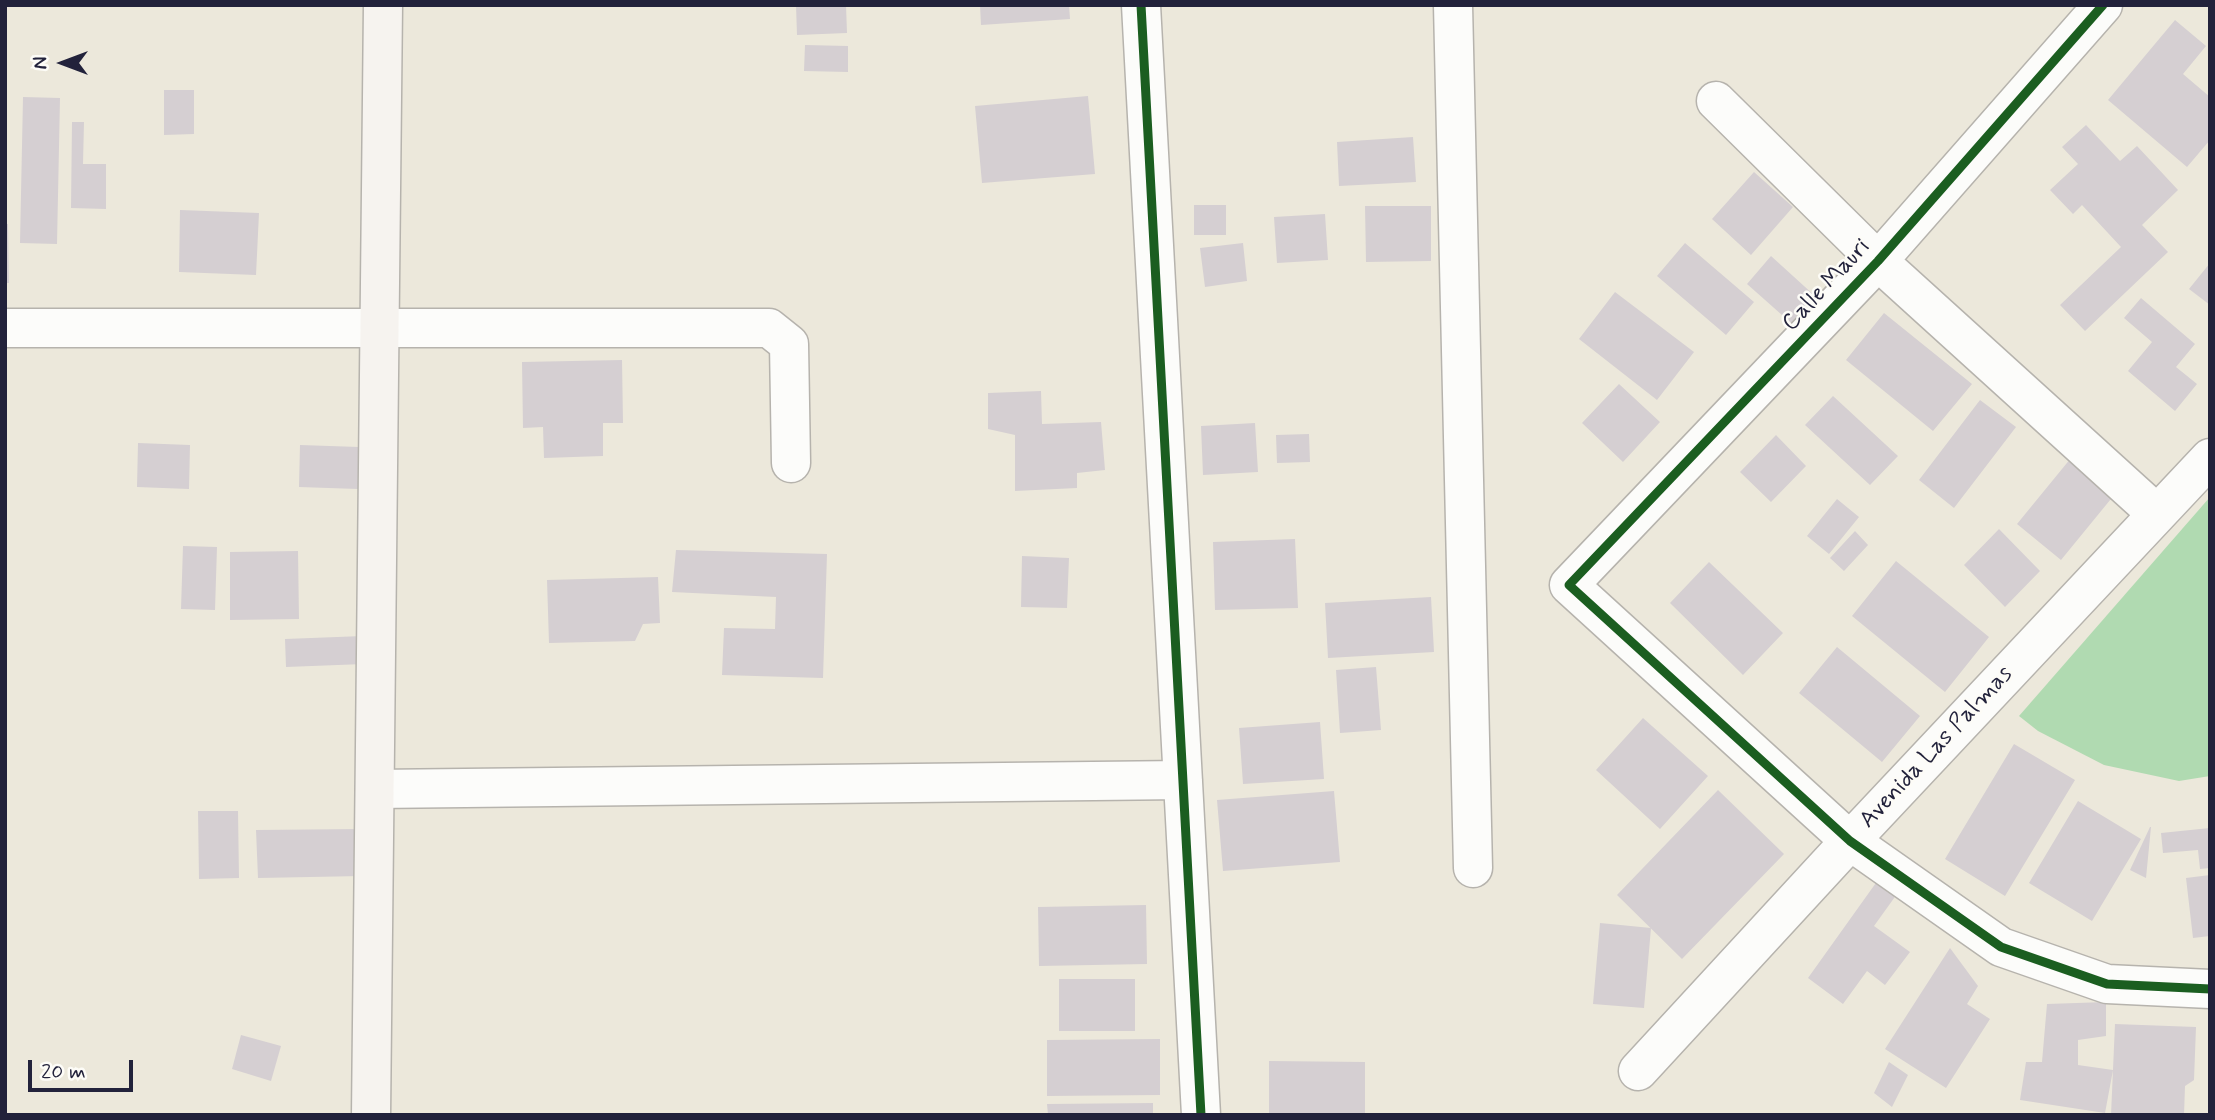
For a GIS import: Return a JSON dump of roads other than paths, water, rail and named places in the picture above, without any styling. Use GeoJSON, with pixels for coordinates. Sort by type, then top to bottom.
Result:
{"type":"FeatureCollection","features":[{"type":"Feature","properties":{"kind":"street"},"geometry":{"type":"LineString","coordinates":[[371,1115],[383,5]]}},
{"type":"Feature","properties":{"kind":"street"},"geometry":{"type":"LineString","coordinates":[[1141,5],[1201,1115]]}},
{"type":"Feature","properties":{"kind":"street"},"geometry":{"type":"LineString","coordinates":[[1454,5],[1473,868]]}},
{"type":"Feature","properties":{"kind":"street","name":"Calle Mauri"},"geometry":{"type":"LineString","coordinates":[[1850,841],[1569,585],[1878,261],[2103,5]]}},
{"type":"Feature","properties":{"kind":"street"},"geometry":{"type":"LineString","coordinates":[[1716,101],[1878,261],[2157,514]]}},
{"type":"Feature","properties":{"kind":"street"},"geometry":{"type":"LineString","coordinates":[[5,328],[769,328],[789,344],[791,463]]}},
{"type":"Feature","properties":{"kind":"street","name":"Avenida Las Palmas"},"geometry":{"type":"LineString","coordinates":[[1638,1072],[1850,841],[2210,458]]}},
{"type":"Feature","properties":{"kind":"street"},"geometry":{"type":"LineString","coordinates":[[375,789],[1183,780]]}},
{"type":"Feature","properties":{"kind":"street"},"geometry":{"type":"LineString","coordinates":[[1850,841],[2001,947],[2107,984],[2210,989]]}}]}
